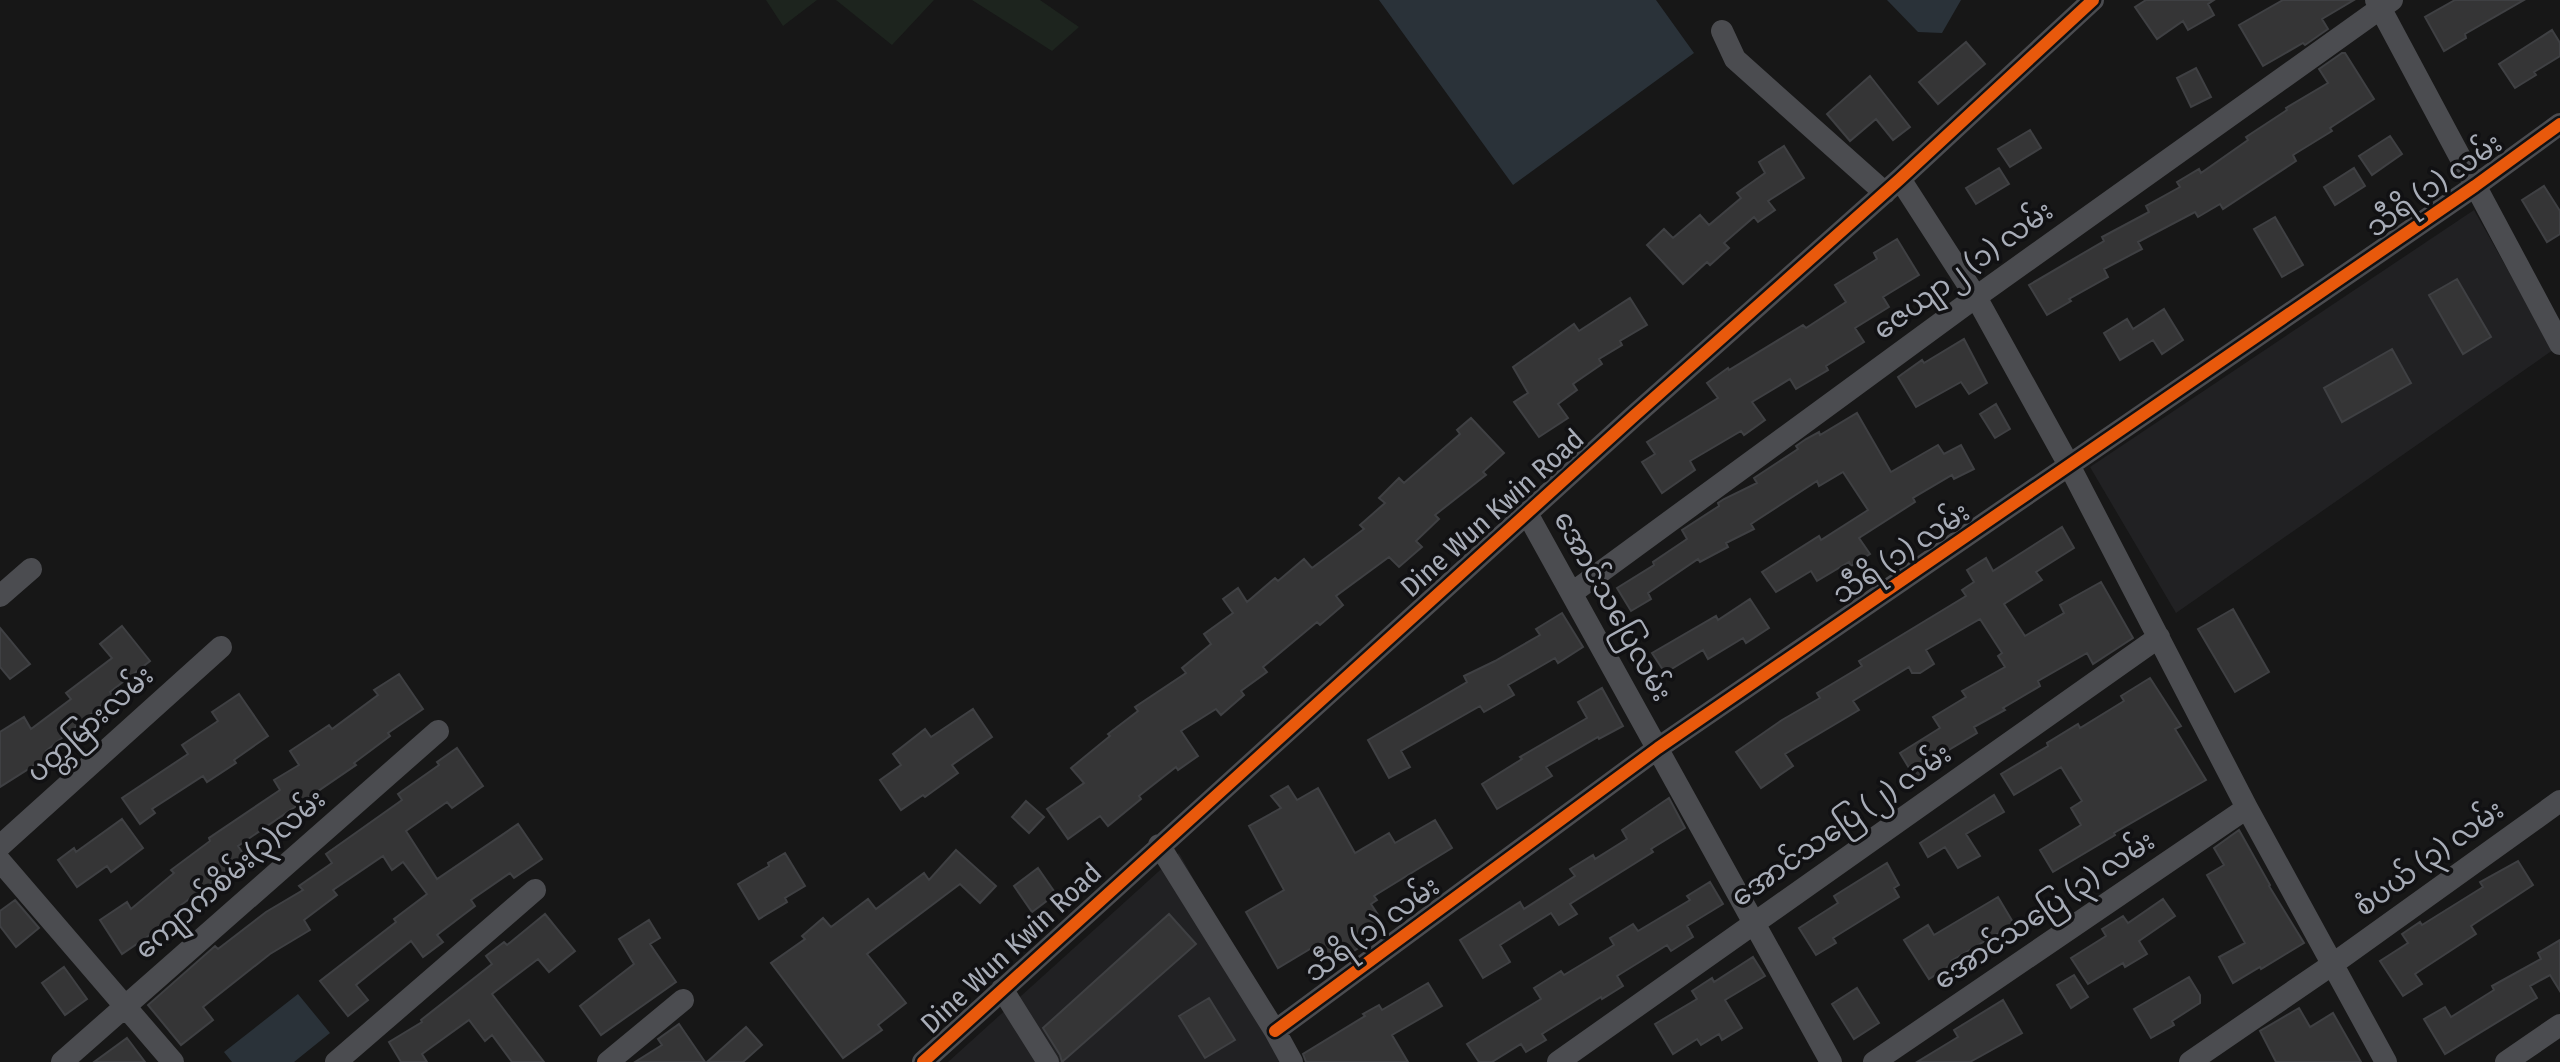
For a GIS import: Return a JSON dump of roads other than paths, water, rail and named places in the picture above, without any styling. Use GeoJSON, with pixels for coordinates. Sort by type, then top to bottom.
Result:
{"type":"FeatureCollection","features":[{"type":"Feature","properties":{"kind":"street","name":"Dine Wun Kwin Road"},"geometry":{"type":"LineString","coordinates":[[923,1062],[1634,416],[1893,186],[2093,0]]}},
{"type":"Feature","properties":{"kind":"street"},"geometry":{"type":"LineString","coordinates":[[2383,3],[2475,186],[2560,344]]}},
{"type":"Feature","properties":{"kind":"street","name":"ဇေယျာ၂ (၁) လမ်း"},"geometry":{"type":"LineString","coordinates":[[1572,593],[2383,3]]}},
{"type":"Feature","properties":{"kind":"street"},"geometry":{"type":"LineString","coordinates":[[1722,31],[1735,59],[1893,186],[1976,297],[2070,467],[2247,808],[2386,1062]]}},
{"type":"Feature","properties":{"kind":"street","name":"သီရိ (၁) လမ်း"},"geometry":{"type":"LineString","coordinates":[[1275,1031],[1658,748],[2070,467],[2560,124]]}},
{"type":"Feature","properties":{"kind":"street","name":"အောင်သပြေလမ်း"},"geometry":{"type":"LineString","coordinates":[[1528,515],[1831,1062]]}},
{"type":"Feature","properties":{"kind":"street"},"geometry":{"type":"LineString","coordinates":[[0,596],[31,569]]}},
{"type":"Feature","properties":{"kind":"street","name":"အောင်သပြေ (၂) လမ်း"},"geometry":{"type":"LineString","coordinates":[[1558,1062],[2159,637]]}},
{"type":"Feature","properties":{"kind":"street","name":"ပတ္တမြားလမ်း"},"geometry":{"type":"LineString","coordinates":[[0,846],[221,647]]}},
{"type":"Feature","properties":{"kind":"street","name":"ကျောက်စိမ်း(၃)လမ်း"},"geometry":{"type":"LineString","coordinates":[[62,1062],[438,731]]}},
{"type":"Feature","properties":{"kind":"street","name":"စံပယ် (၃) လမ်း"},"geometry":{"type":"LineString","coordinates":[[2190,1062],[2560,801]]}},
{"type":"Feature","properties":{"kind":"street","name":"အောင်သပြေ (၃) လမ်း"},"geometry":{"type":"LineString","coordinates":[[1874,1062],[2247,808]]}},
{"type":"Feature","properties":{"kind":"street"},"geometry":{"type":"LineString","coordinates":[[1159,845],[1292,1062]]}},
{"type":"Feature","properties":{"kind":"street"},"geometry":{"type":"LineString","coordinates":[[0,861],[173,1062]]}},
{"type":"Feature","properties":{"kind":"street"},"geometry":{"type":"LineString","coordinates":[[336,1062],[535,890]]}},
{"type":"Feature","properties":{"kind":"street"},"geometry":{"type":"LineString","coordinates":[[1002,989],[1048,1062]]}},
{"type":"Feature","properties":{"kind":"street"},"geometry":{"type":"LineString","coordinates":[[608,1062],[683,1000]]}},
{"type":"Feature","properties":{"kind":"street"},"geometry":{"type":"LineString","coordinates":[[2506,1062],[2560,1025]]}}]}
